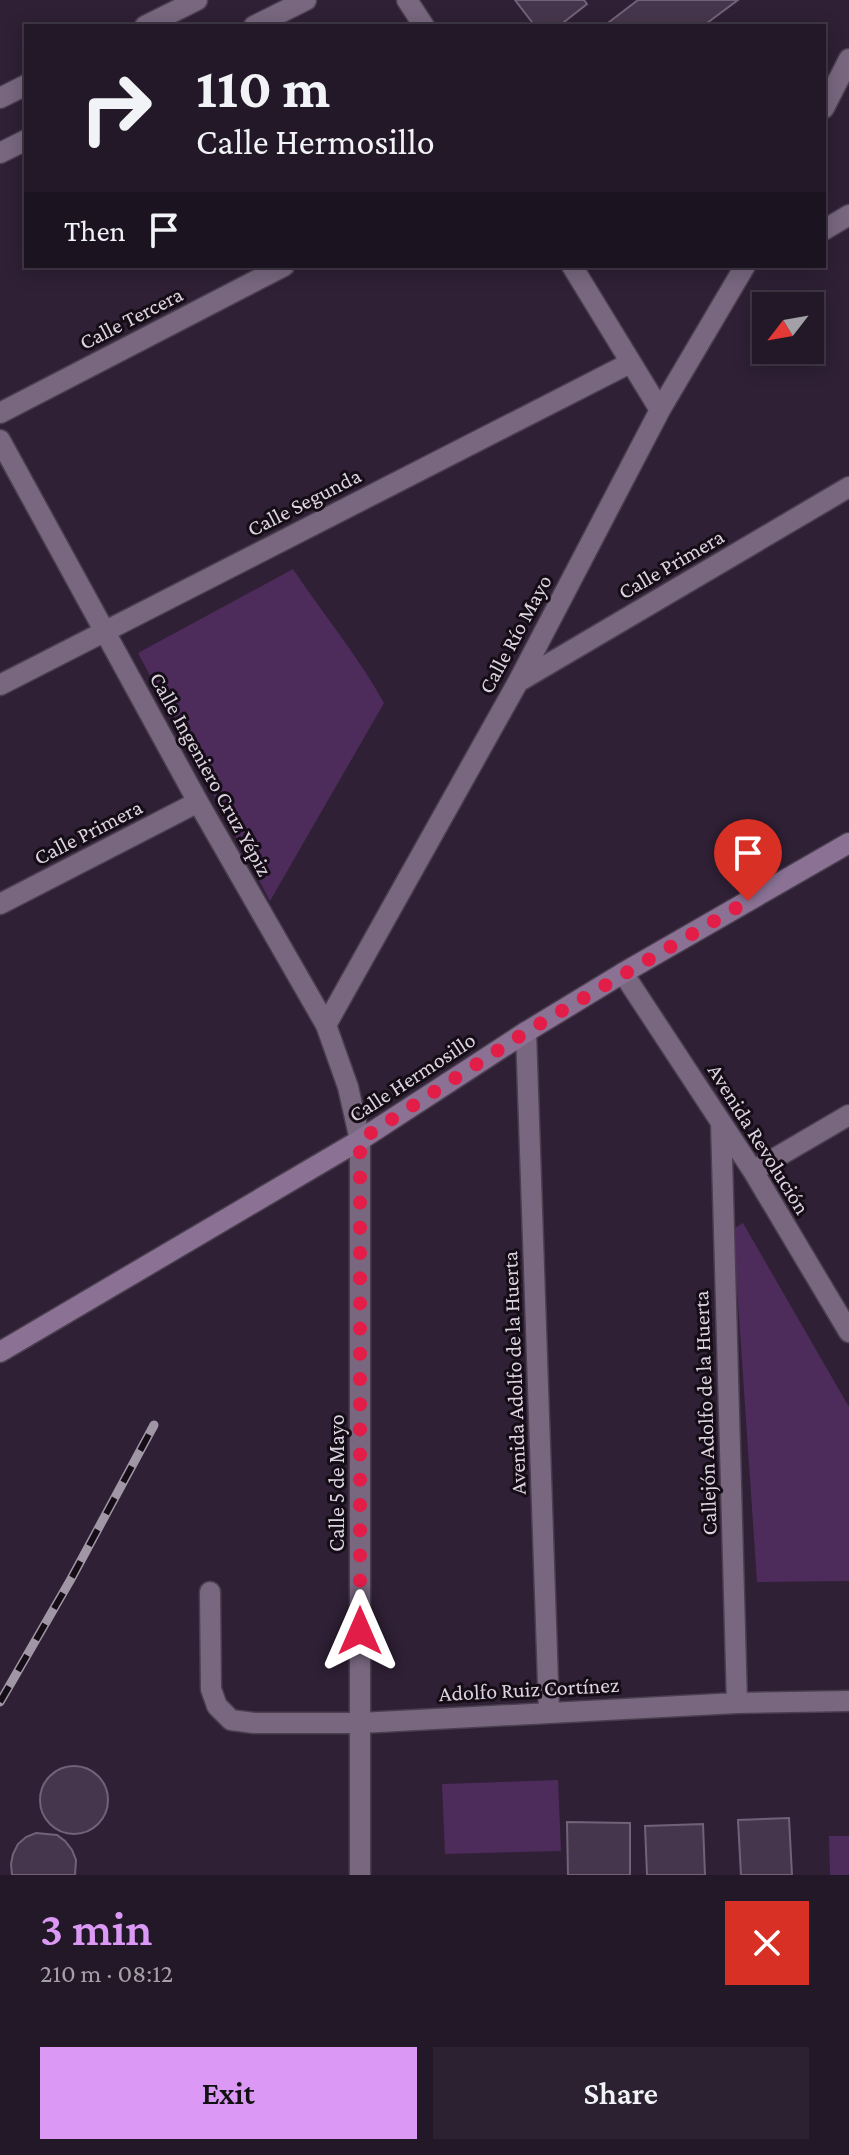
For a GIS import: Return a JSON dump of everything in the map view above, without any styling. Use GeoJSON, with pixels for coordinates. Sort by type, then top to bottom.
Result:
{"type":"FeatureCollection","features":[{"type":"Feature","properties":{"kind":"street"},"geometry":{"type":"LineString","coordinates":[[149,24],[197,0]]}},
{"type":"Feature","properties":{"kind":"street"},"geometry":{"type":"LineString","coordinates":[[258,24],[306,0]]}},
{"type":"Feature","properties":{"kind":"street"},"geometry":{"type":"LineString","coordinates":[[407,0],[423,24]]}},
{"type":"Feature","properties":{"kind":"street"},"geometry":{"type":"LineString","coordinates":[[826,104],[849,59]]}},
{"type":"Feature","properties":{"kind":"street"},"geometry":{"type":"LineString","coordinates":[[0,98],[24,86]]}},
{"type":"Feature","properties":{"kind":"street"},"geometry":{"type":"LineString","coordinates":[[0,153],[24,141]]}},
{"type":"Feature","properties":{"kind":"street"},"geometry":{"type":"LineString","coordinates":[[826,229],[849,215]]}},
{"type":"Feature","properties":{"kind":"street","name":"Calle Tercera"},"geometry":{"type":"LineString","coordinates":[[0,413],[280,268]]}},
{"type":"Feature","properties":{"kind":"street"},"geometry":{"type":"LineString","coordinates":[[573,268],[660,410]]}},
{"type":"Feature","properties":{"kind":"street","name":"Calle Río Mayo"},"geometry":{"type":"LineString","coordinates":[[326,1025],[518,682],[660,410],[742,272]]}},
{"type":"Feature","properties":{"kind":"street","name":"Calle Segunda"},"geometry":{"type":"LineString","coordinates":[[0,685],[630,363]]}},
{"type":"Feature","properties":{"kind":"street","name":"Calle Ingeniero Cruz Yépiz"},"geometry":{"type":"LineString","coordinates":[[0,440],[198,802],[326,1025],[348,1087],[360,1140]]}},
{"type":"Feature","properties":{"kind":"street","name":"Calle Primera"},"geometry":{"type":"LineString","coordinates":[[518,682],[849,487]]}},
{"type":"Feature","properties":{"kind":"street","name":"Calle Primera"},"geometry":{"type":"LineString","coordinates":[[0,904],[198,802]]}},
{"type":"Feature","properties":{"kind":"street","name":"Calle Hermosillo"},"geometry":{"type":"LineString","coordinates":[[0,1352],[360,1140],[623,973],[849,843]]}},
{"type":"Feature","properties":{"kind":"street","name":"Avenida Revolución"},"geometry":{"type":"LineString","coordinates":[[623,973],[753,1171],[849,1332]]}},
{"type":"Feature","properties":{"kind":"street","name":"Avenida Adolfo de la Huerta"},"geometry":{"type":"LineString","coordinates":[[526,1032],[549,1712]]}},
{"type":"Feature","properties":{"kind":"street"},"geometry":{"type":"LineString","coordinates":[[753,1171],[849,1115]]}},
{"type":"Feature","properties":{"kind":"street","name":"Callejón Adolfo de la Huerta"},"geometry":{"type":"LineString","coordinates":[[721,1122],[737,1703]]}},
{"type":"Feature","properties":{"kind":"street","name":"Calle 5 de Mayo"},"geometry":{"type":"LineString","coordinates":[[360,1140],[360,1875]]}},
{"type":"Feature","properties":{"kind":"street","name":"Adolfo Ruiz Cortínez"},"geometry":{"type":"LineString","coordinates":[[210,1592],[211,1689],[217,1706],[231,1720],[254,1723],[360,1723],[737,1703],[849,1701]]}},
{"type":"Feature","properties":{"kind":"shaded area"},"geometry":{"type":"Polygon","coordinates":[[[293,569],[384,703],[270,901],[138,653],[293,569]]]}},
{"type":"Feature","properties":{"kind":"shaded area"},"geometry":{"type":"Polygon","coordinates":[[[743,1223],[849,1407],[849,1581],[757,1582],[733,1229],[743,1223]]]}},
{"type":"Feature","properties":{"kind":"shaded area"},"geometry":{"type":"Polygon","coordinates":[[[558,1780],[561,1851],[445,1854],[442,1784],[558,1780]]]}},
{"type":"Feature","properties":{"kind":"shaded area"},"geometry":{"type":"Polygon","coordinates":[[[829,1836],[849,1836],[849,1875],[830,1875],[829,1836]]]}},
{"type":"Feature","properties":{"kind":"building"},"geometry":{"type":"Polygon","coordinates":[[[515,0],[584,0],[587,4],[562,24],[533,24],[515,0]]]}},
{"type":"Feature","properties":{"kind":"building"},"geometry":{"type":"Polygon","coordinates":[[[638,0],[738,0],[706,24],[607,24],[638,0]]]}},
{"type":"Feature","properties":{"kind":"building"},"geometry":{"type":"Polygon","coordinates":[[[74,1766],[98,1776],[108,1800],[98,1824],[74,1834],[50,1824],[40,1800],[50,1776],[74,1766]]]}},
{"type":"Feature","properties":{"kind":"building"},"geometry":{"type":"Polygon","coordinates":[[[789,1818],[792,1875],[741,1875],[738,1820],[789,1818]]]}},
{"type":"Feature","properties":{"kind":"building"},"geometry":{"type":"Polygon","coordinates":[[[567,1822],[630,1823],[630,1875],[568,1875],[567,1822]]]}},
{"type":"Feature","properties":{"kind":"building"},"geometry":{"type":"Polygon","coordinates":[[[703,1824],[705,1875],[647,1875],[645,1826],[703,1824]]]}},
{"type":"Feature","properties":{"kind":"building"},"geometry":{"type":"Polygon","coordinates":[[[36,1833],[57,1835],[65,1841],[76,1860],[75,1875],[12,1875],[11,1864],[18,1844],[36,1833]]]}},
{"type":"Feature","properties":{"kind":"railway"},"geometry":{"type":"LineString","coordinates":[[0,1702],[154,1425]]}},
{"type":"Feature","properties":{"kind":"route"},"geometry":{"type":"LineString","coordinates":[[360,1631],[360,1140],[526,1032],[748,901]]}}]}
